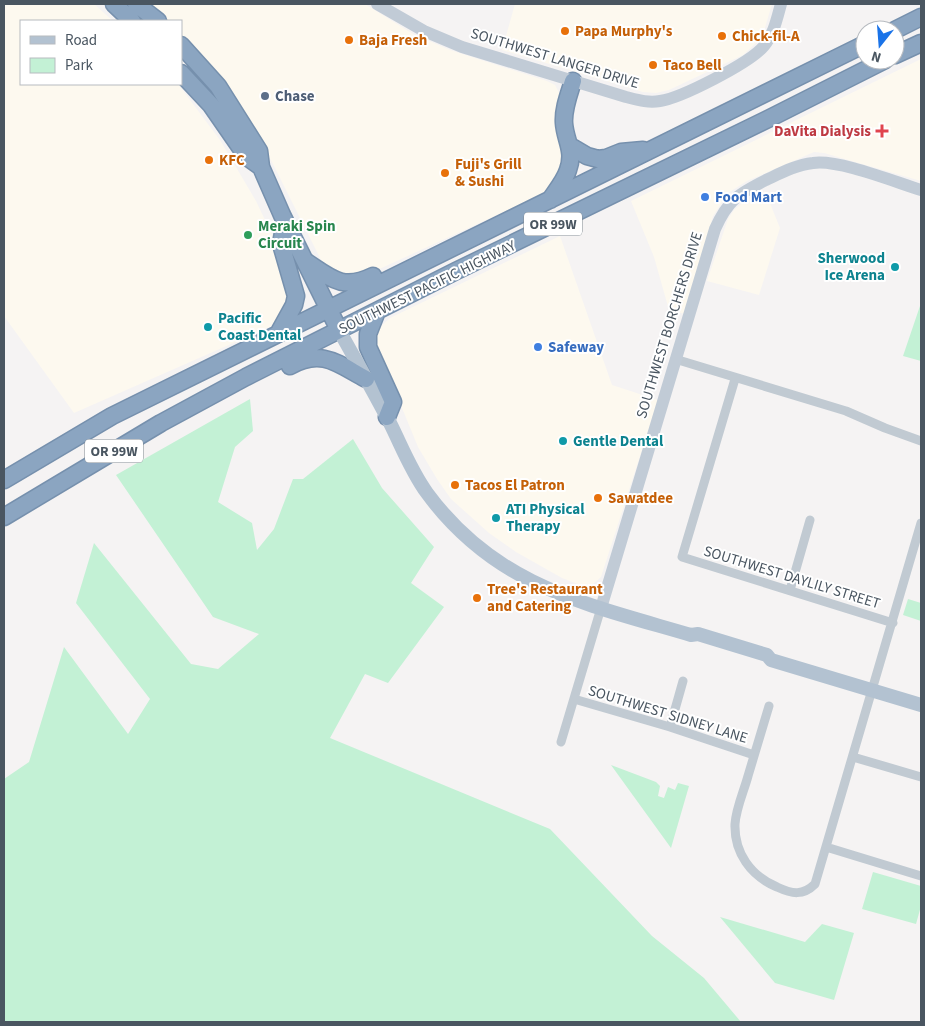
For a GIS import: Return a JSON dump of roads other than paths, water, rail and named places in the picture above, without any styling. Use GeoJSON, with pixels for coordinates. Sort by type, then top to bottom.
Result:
{"type":"FeatureCollection","features":[{"type":"Feature","properties":{"kind":"highway"},"geometry":{"type":"LineString","coordinates":[[114,4],[131,20]]}},
{"type":"Feature","properties":{"kind":"highway"},"geometry":{"type":"LineString","coordinates":[[136,4],[157,20]]}},
{"type":"Feature","properties":{"kind":"highway"},"geometry":{"type":"LineString","coordinates":[[905,25],[921,17]]}},
{"type":"Feature","properties":{"kind":"highway"},"geometry":{"type":"LineString","coordinates":[[905,50],[921,43]]}},
{"type":"Feature","properties":{"kind":"highway"},"geometry":{"type":"LineString","coordinates":[[182,45],[213,81],[260,151],[261,167],[285,222],[339,330]]}},
{"type":"Feature","properties":{"kind":"highway","name":"SOUTHWEST PACIFIC HIGHWAY"},"geometry":{"type":"LineString","coordinates":[[4,480],[112,416],[855,49]]}},
{"type":"Feature","properties":{"kind":"highway"},"geometry":{"type":"LineString","coordinates":[[182,59],[197,74],[213,81]]}},
{"type":"Feature","properties":{"kind":"highway","name":"SOUTHWEST PACIFIC HIGHWAY"},"geometry":{"type":"LineString","coordinates":[[4,517],[161,423],[227,387],[865,70]]}},
{"type":"Feature","properties":{"kind":"highway"},"geometry":{"type":"LineString","coordinates":[[182,74],[211,105],[248,157],[261,167]]}},
{"type":"Feature","properties":{"kind":"highway"},"geometry":{"type":"LineString","coordinates":[[550,200],[568,170],[570,146],[565,133],[564,116],[573,81]]}},
{"type":"Feature","properties":{"kind":"highway"},"geometry":{"type":"LineString","coordinates":[[570,146],[587,156],[598,159],[621,152],[655,148]]}},
{"type":"Feature","properties":{"kind":"highway"},"geometry":{"type":"LineString","coordinates":[[278,334],[294,305],[296,296],[281,244],[285,222]]}},
{"type":"Feature","properties":{"kind":"highway"},"geometry":{"type":"LineString","coordinates":[[305,261],[341,283],[352,284],[435,247],[448,250]]}},
{"type":"Feature","properties":{"kind":"highway"},"geometry":{"type":"LineString","coordinates":[[377,311],[368,334],[368,347],[394,402],[387,417]]}},
{"type":"Feature","properties":{"kind":"highway"},"geometry":{"type":"LineString","coordinates":[[227,387],[248,389],[309,357],[320,357],[366,379]]}},
{"type":"Feature","properties":{"kind":"main road"},"geometry":{"type":"LineString","coordinates":[[339,330],[387,417],[417,477],[437,505],[462,533],[482,551],[523,577],[543,587],[601,608],[691,635],[697,641],[730,652],[763,662],[771,660],[921,705]]}},
{"type":"Feature","properties":{"kind":"street","name":"SOUTHWEST LANGER DRIVE"},"geometry":{"type":"LineString","coordinates":[[377,4],[408,22],[452,43],[641,101],[661,101],[675,97],[738,67],[756,54],[770,38],[781,4]]}},
{"type":"Feature","properties":{"kind":"street","name":"SOUTHWEST BORCHERS DRIVE"},"geometry":{"type":"LineString","coordinates":[[561,742],[715,229],[724,210],[735,198],[755,186],[791,169],[822,162],[921,190]]}},
{"type":"Feature","properties":{"kind":"street"},"geometry":{"type":"LineString","coordinates":[[675,360],[846,411],[921,441]]}},
{"type":"Feature","properties":{"kind":"street","name":"SOUTHWEST DAYLILY STREET"},"geometry":{"type":"LineString","coordinates":[[735,379],[682,557],[892,622]]}},
{"type":"Feature","properties":{"kind":"street"},"geometry":{"type":"LineString","coordinates":[[790,590],[810,520]]}},
{"type":"Feature","properties":{"kind":"street"},"geometry":{"type":"LineString","coordinates":[[769,706],[735,823],[738,848],[744,861],[753,873],[766,883],[797,893],[807,891],[815,884],[921,523]]}},
{"type":"Feature","properties":{"kind":"street"},"geometry":{"type":"LineString","coordinates":[[670,727],[683,681]]}},
{"type":"Feature","properties":{"kind":"street","name":"SOUTHWEST SIDNEY LANE"},"geometry":{"type":"LineString","coordinates":[[574,699],[670,727],[754,755]]}},
{"type":"Feature","properties":{"kind":"street"},"geometry":{"type":"LineString","coordinates":[[853,757],[921,777]]}},
{"type":"Feature","properties":{"kind":"street"},"geometry":{"type":"LineString","coordinates":[[826,847],[921,876]]}},
{"type":"Feature","properties":{"kind":"place","name":"Papa Murphy's"},"geometry":{"type":"Point","coordinates":[565,31]}},
{"type":"Feature","properties":{"kind":"place","name":"Chick-fil-A"},"geometry":{"type":"Point","coordinates":[722,36]}},
{"type":"Feature","properties":{"kind":"place","name":"Baja Fresh"},"geometry":{"type":"Point","coordinates":[349,40]}},
{"type":"Feature","properties":{"kind":"place","name":"Taco Bell"},"geometry":{"type":"Point","coordinates":[653,65]}},
{"type":"Feature","properties":{"kind":"place","name":"Chase"},"geometry":{"type":"Point","coordinates":[265,96]}},
{"type":"Feature","properties":{"kind":"place","name":"DaVita Dialysis"},"geometry":{"type":"Point","coordinates":[882,131]}},
{"type":"Feature","properties":{"kind":"place","name":"KFC"},"geometry":{"type":"Point","coordinates":[209,160]}},
{"type":"Feature","properties":{"kind":"place","name":"Fuji's Grill & Sushi"},"geometry":{"type":"Point","coordinates":[445,173]}},
{"type":"Feature","properties":{"kind":"place","name":"Food Mart"},"geometry":{"type":"Point","coordinates":[705,197]}},
{"type":"Feature","properties":{"kind":"place","name":"Meraki Spin Circuit"},"geometry":{"type":"Point","coordinates":[248,235]}},
{"type":"Feature","properties":{"kind":"place","name":"Sherwood Ice Arena"},"geometry":{"type":"Point","coordinates":[895,267]}},
{"type":"Feature","properties":{"kind":"place","name":"Pacific Coast Dental"},"geometry":{"type":"Point","coordinates":[208,327]}},
{"type":"Feature","properties":{"kind":"place","name":"Safeway"},"geometry":{"type":"Point","coordinates":[538,347]}},
{"type":"Feature","properties":{"kind":"place","name":"Gentle Dental"},"geometry":{"type":"Point","coordinates":[563,441]}},
{"type":"Feature","properties":{"kind":"place","name":"Tacos El Patron"},"geometry":{"type":"Point","coordinates":[455,485]}},
{"type":"Feature","properties":{"kind":"place","name":"Sawatdee"},"geometry":{"type":"Point","coordinates":[598,498]}},
{"type":"Feature","properties":{"kind":"place","name":"ATI Physical Therapy"},"geometry":{"type":"Point","coordinates":[496,518]}},
{"type":"Feature","properties":{"kind":"place","name":"Tree's Restaurant and Catering"},"geometry":{"type":"Point","coordinates":[477,598]}}]}
